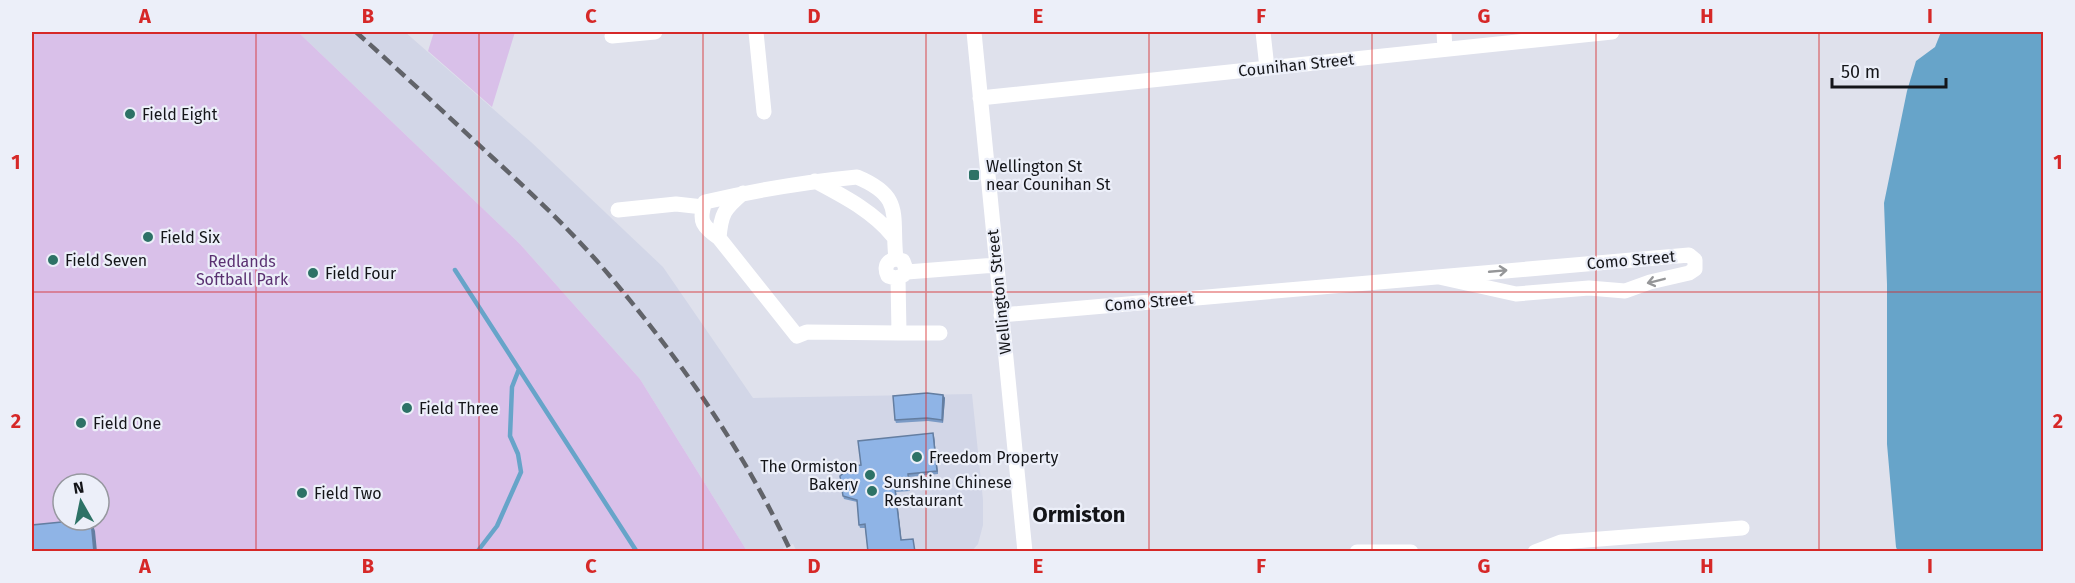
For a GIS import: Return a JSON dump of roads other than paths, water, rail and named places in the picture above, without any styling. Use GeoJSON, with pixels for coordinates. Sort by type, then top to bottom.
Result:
{"type":"FeatureCollection","features":[{"type":"Feature","properties":{"kind":"street"},"geometry":{"type":"LineString","coordinates":[[612,36],[655,32]]}},
{"type":"Feature","properties":{"kind":"street"},"geometry":{"type":"LineString","coordinates":[[756,32],[764,112]]}},
{"type":"Feature","properties":{"kind":"street","name":"Wellington Street"},"geometry":{"type":"LineString","coordinates":[[974,32],[1025,552]]}},
{"type":"Feature","properties":{"kind":"street"},"geometry":{"type":"LineString","coordinates":[[1263,32],[1267,68]]}},
{"type":"Feature","properties":{"kind":"street"},"geometry":{"type":"LineString","coordinates":[[1444,32],[1445,49]]}},
{"type":"Feature","properties":{"kind":"street","name":"Counihan Street"},"geometry":{"type":"LineString","coordinates":[[980,98],[1612,32]]}},
{"type":"Feature","properties":{"kind":"street"},"geometry":{"type":"LineString","coordinates":[[899,333],[902,269],[893,236],[894,215],[890,199],[871,183],[857,177],[815,181],[744,192],[705,202],[701,213],[704,226],[719,238],[797,336],[807,332],[899,333],[940,333]]}},
{"type":"Feature","properties":{"kind":"street"},"geometry":{"type":"LineString","coordinates":[[815,181],[883,223],[893,236]]}},
{"type":"Feature","properties":{"kind":"street"},"geometry":{"type":"LineString","coordinates":[[719,238],[721,219],[730,204],[744,192]]}},
{"type":"Feature","properties":{"kind":"street"},"geometry":{"type":"LineString","coordinates":[[618,210],[676,204],[703,207]]}},
{"type":"Feature","properties":{"kind":"street","name":"Como Street"},"geometry":{"type":"LineString","coordinates":[[1001,315],[1689,255],[1695,260],[1695,269],[1689,273],[1650,282],[1625,291],[1589,288],[1516,294],[1439,277]]}},
{"type":"Feature","properties":{"kind":"street"},"geometry":{"type":"LineString","coordinates":[[902,269],[996,261]]}},
{"type":"Feature","properties":{"kind":"street"},"geometry":{"type":"LineString","coordinates":[[1535,552],[1561,542],[1742,528]]}},
{"type":"Feature","properties":{"kind":"street"},"geometry":{"type":"LineString","coordinates":[[1357,552],[1411,552]]}},
{"type":"Feature","properties":{"kind":"water"},"geometry":{"type":"Polygon","coordinates":[[[1941,32],[2043,32],[2043,551],[1898,552],[1896,547],[1887,444],[1887,284],[1884,203],[1907,91],[1916,61],[1935,47],[1941,32]]]}},
{"type":"Feature","properties":{"kind":"waterway"},"geometry":{"type":"LineString","coordinates":[[455,270],[637,552]]}},
{"type":"Feature","properties":{"kind":"waterway"},"geometry":{"type":"LineString","coordinates":[[477,552],[497,526],[521,472],[518,454],[510,436],[512,387],[519,369]]}},
{"type":"Feature","properties":{"kind":"railway"},"geometry":{"type":"LineString","coordinates":[[356,32],[546,208],[625,294],[679,364],[728,437],[751,474],[791,552]]}},
{"type":"Feature","properties":{"kind":"place","name":"Field Eight"},"geometry":{"type":"Point","coordinates":[130,114]}},
{"type":"Feature","properties":{"kind":"place","name":"Wellington St near Counihan St"},"geometry":{"type":"Point","coordinates":[974,175]}},
{"type":"Feature","properties":{"kind":"place","name":"Field Six"},"geometry":{"type":"Point","coordinates":[148,237]}},
{"type":"Feature","properties":{"kind":"place","name":"Field Seven"},"geometry":{"type":"Point","coordinates":[53,260]}},
{"type":"Feature","properties":{"kind":"place","name":"Field Four"},"geometry":{"type":"Point","coordinates":[313,273]}},
{"type":"Feature","properties":{"kind":"place","name":"Field Three"},"geometry":{"type":"Point","coordinates":[407,408]}},
{"type":"Feature","properties":{"kind":"place","name":"Field One"},"geometry":{"type":"Point","coordinates":[81,423]}},
{"type":"Feature","properties":{"kind":"place","name":"Freedom Property"},"geometry":{"type":"Point","coordinates":[917,457]}},
{"type":"Feature","properties":{"kind":"place","name":"The Ormiston Bakery"},"geometry":{"type":"Point","coordinates":[870,475]}},
{"type":"Feature","properties":{"kind":"place","name":"Sunshine Chinese Restaurant"},"geometry":{"type":"Point","coordinates":[872,491]}},
{"type":"Feature","properties":{"kind":"place","name":"Field Two"},"geometry":{"type":"Point","coordinates":[302,493]}},
{"type":"Feature","properties":{"kind":"district","name":"Ormiston"},"geometry":{"type":"Point","coordinates":[1079,514]}},
{"type":"Feature","properties":{"kind":"park label","name":"Redlands Softball Park"},"geometry":{"type":"Point","coordinates":[242,270]}}]}
